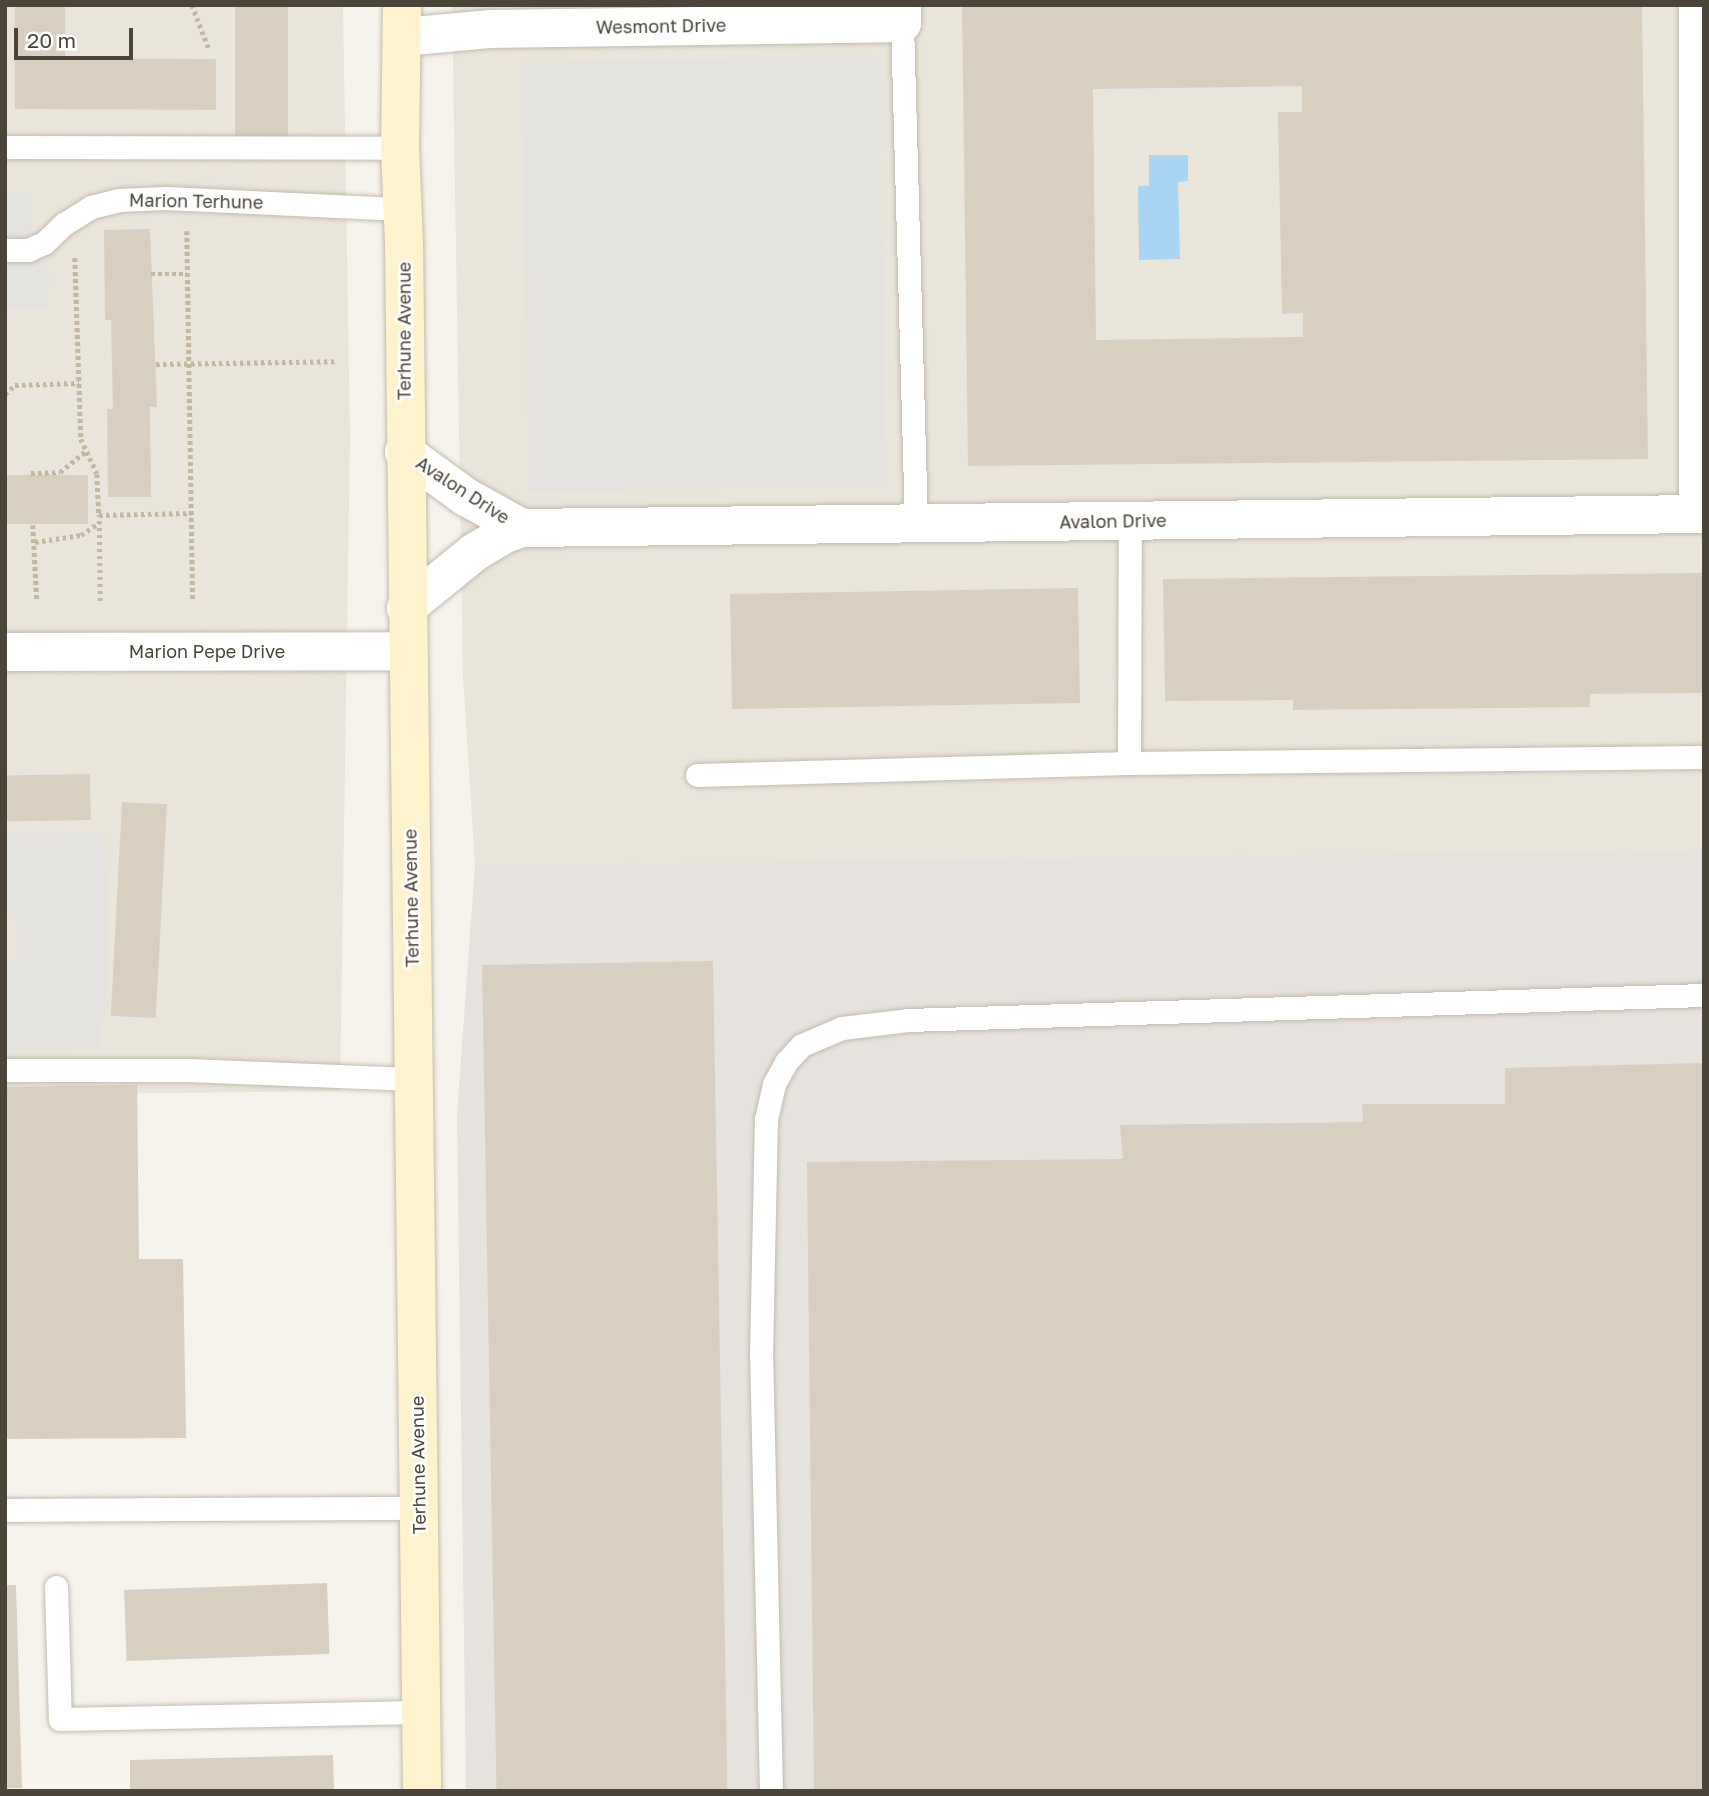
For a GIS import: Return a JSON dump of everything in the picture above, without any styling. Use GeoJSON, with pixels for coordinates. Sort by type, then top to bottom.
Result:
{"type":"FeatureCollection","features":[{"type":"Feature","properties":{"kind":"street"},"geometry":{"type":"LineString","coordinates":[[1698,5],[1702,109],[1701,514]]}},
{"type":"Feature","properties":{"kind":"street","name":"Wesmont Drive"},"geometry":{"type":"LineString","coordinates":[[402,21],[489,29],[902,14]]}},
{"type":"Feature","properties":{"kind":"street","name":"Terhune Avenue"},"geometry":{"type":"LineString","coordinates":[[402,21],[400,148],[422,1791]]}},
{"type":"Feature","properties":{"kind":"street","name":"Avalon Drive"},"geometry":{"type":"LineString","coordinates":[[404,452],[466,497],[522,528]]}},
{"type":"Feature","properties":{"kind":"street","name":"Avalon Drive"},"geometry":{"type":"LineString","coordinates":[[406,608],[475,552],[505,534],[522,528],[1701,514]]}},
{"type":"Feature","properties":{"kind":"street","name":"Marion Pepe Drive"},"geometry":{"type":"LineString","coordinates":[[5,652],[408,651]]}},
{"type":"Feature","properties":{"kind":"lane"},"geometry":{"type":"LineString","coordinates":[[902,14],[916,523]]}},
{"type":"Feature","properties":{"kind":"lane"},"geometry":{"type":"LineString","coordinates":[[5,147],[400,148]]}},
{"type":"Feature","properties":{"kind":"lane","name":"Marion Terhune"},"geometry":{"type":"LineString","coordinates":[[5,250],[28,250],[44,243],[64,224],[91,207],[119,200],[186,199],[402,209]]}},
{"type":"Feature","properties":{"kind":"lane"},"geometry":{"type":"LineString","coordinates":[[1129,763],[1130,521]]}},
{"type":"Feature","properties":{"kind":"lane"},"geometry":{"type":"LineString","coordinates":[[697,775],[1129,763],[1704,757]]}},
{"type":"Feature","properties":{"kind":"lane"},"geometry":{"type":"LineString","coordinates":[[771,1791],[761,1356],[766,1119],[774,1084],[786,1062],[802,1045],[842,1028],[908,1020],[1704,995]]}},
{"type":"Feature","properties":{"kind":"lane"},"geometry":{"type":"LineString","coordinates":[[5,1070],[172,1070],[413,1079]]}},
{"type":"Feature","properties":{"kind":"lane"},"geometry":{"type":"LineString","coordinates":[[5,1510],[418,1508]]}},
{"type":"Feature","properties":{"kind":"lane"},"geometry":{"type":"LineString","coordinates":[[56,1587],[60,1719],[421,1712]]}},
{"type":"Feature","properties":{"kind":"path"},"geometry":{"type":"LineString","coordinates":[[192,5],[209,49]]}},
{"type":"Feature","properties":{"kind":"path"},"geometry":{"type":"LineString","coordinates":[[186,199],[193,599]]}},
{"type":"Feature","properties":{"kind":"path"},"geometry":{"type":"LineString","coordinates":[[75,255],[81,439],[97,474],[100,601]]}},
{"type":"Feature","properties":{"kind":"path"},"geometry":{"type":"LineString","coordinates":[[151,274],[187,274]]}},
{"type":"Feature","properties":{"kind":"path"},"geometry":{"type":"LineString","coordinates":[[156,364],[337,361]]}},
{"type":"Feature","properties":{"kind":"path"},"geometry":{"type":"LineString","coordinates":[[5,394],[15,385],[79,383]]}},
{"type":"Feature","properties":{"kind":"path"},"geometry":{"type":"LineString","coordinates":[[31,474],[60,472],[85,452]]}},
{"type":"Feature","properties":{"kind":"path"},"geometry":{"type":"LineString","coordinates":[[99,515],[191,513]]}},
{"type":"Feature","properties":{"kind":"path"},"geometry":{"type":"LineString","coordinates":[[35,542],[81,535],[100,522]]}},
{"type":"Feature","properties":{"kind":"path"},"geometry":{"type":"LineString","coordinates":[[33,525],[37,601]]}},
{"type":"Feature","properties":{"kind":"shaded area"},"geometry":{"type":"Polygon","coordinates":[[[5,5],[343,5],[350,437],[340,1091],[5,1095],[5,5]]]}},
{"type":"Feature","properties":{"kind":"shaded area"},"geometry":{"type":"Polygon","coordinates":[[[452,5],[1704,5],[1704,849],[475,865],[463,676],[452,5]]]}},
{"type":"Feature","properties":{"kind":"shaded area"},"geometry":{"type":"Polygon","coordinates":[[[879,56],[887,486],[529,492],[521,62],[879,56]]]}},
{"type":"Feature","properties":{"kind":"shaded area"},"geometry":{"type":"Polygon","coordinates":[[[5,193],[30,193],[30,226],[49,273],[48,308],[5,309],[5,193]]]}},
{"type":"Feature","properties":{"kind":"shaded area"},"geometry":{"type":"Polygon","coordinates":[[[106,832],[108,1007],[100,1023],[100,1048],[5,1049],[5,963],[16,958],[16,918],[5,910],[5,834],[106,832]]]}},
{"type":"Feature","properties":{"kind":"shaded area"},"geometry":{"type":"Polygon","coordinates":[[[1704,849],[1704,1791],[466,1791],[457,1115],[475,865],[1704,849]]]}},
{"type":"Feature","properties":{"kind":"water"},"geometry":{"type":"Polygon","coordinates":[[[1149,155],[1188,155],[1188,181],[1178,182],[1180,259],[1139,260],[1138,186],[1149,186],[1149,155]]]}},
{"type":"Feature","properties":{"kind":"building"},"geometry":{"type":"Polygon","coordinates":[[[15,5],[65,5],[65,58],[216,59],[216,110],[15,109],[15,5]]]}},
{"type":"Feature","properties":{"kind":"building"},"geometry":{"type":"Polygon","coordinates":[[[235,5],[288,5],[288,142],[235,142],[235,5]]]}},
{"type":"Feature","properties":{"kind":"building"},"geometry":{"type":"Polygon","coordinates":[[[962,5],[1642,5],[1648,459],[968,466],[962,5]],[[1302,86],[1093,89],[1096,340],[1303,337],[1303,313],[1282,314],[1278,112],[1302,112],[1302,86]]]}},
{"type":"Feature","properties":{"kind":"building"},"geometry":{"type":"Polygon","coordinates":[[[150,229],[157,407],[150,407],[151,497],[108,497],[107,409],[113,409],[111,320],[105,320],[104,230],[150,229]]]}},
{"type":"Feature","properties":{"kind":"building"},"geometry":{"type":"Polygon","coordinates":[[[5,475],[88,475],[88,524],[5,524],[5,475]]]}},
{"type":"Feature","properties":{"kind":"building"},"geometry":{"type":"Polygon","coordinates":[[[1704,573],[1704,693],[1590,694],[1590,707],[1293,710],[1293,700],[1165,701],[1163,579],[1704,573]]]}},
{"type":"Feature","properties":{"kind":"building"},"geometry":{"type":"Polygon","coordinates":[[[1078,588],[1080,703],[732,709],[730,594],[1078,588]]]}},
{"type":"Feature","properties":{"kind":"building"},"geometry":{"type":"Polygon","coordinates":[[[90,774],[91,820],[6,821],[5,775],[90,774]]]}},
{"type":"Feature","properties":{"kind":"building"},"geometry":{"type":"Polygon","coordinates":[[[122,802],[167,804],[156,1018],[111,1016],[122,802]]]}},
{"type":"Feature","properties":{"kind":"building"},"geometry":{"type":"Polygon","coordinates":[[[713,961],[727,1791],[496,1791],[482,965],[713,961]]]}},
{"type":"Feature","properties":{"kind":"building"},"geometry":{"type":"Polygon","coordinates":[[[1704,1063],[1704,1791],[814,1791],[807,1162],[1123,1159],[1120,1125],[1363,1122],[1362,1104],[1505,1104],[1505,1068],[1704,1063]]]}},
{"type":"Feature","properties":{"kind":"building"},"geometry":{"type":"Polygon","coordinates":[[[137,1085],[139,1259],[183,1259],[186,1438],[5,1439],[5,1087],[137,1085]]]}},
{"type":"Feature","properties":{"kind":"building"},"geometry":{"type":"Polygon","coordinates":[[[327,1583],[329,1654],[127,1661],[124,1590],[327,1583]]]}},
{"type":"Feature","properties":{"kind":"building"},"geometry":{"type":"Polygon","coordinates":[[[5,1585],[16,1585],[22,1788],[5,1788],[5,1585]]]}},
{"type":"Feature","properties":{"kind":"building"},"geometry":{"type":"Polygon","coordinates":[[[333,1755],[334,1791],[130,1791],[130,1760],[333,1755]]]}}]}
